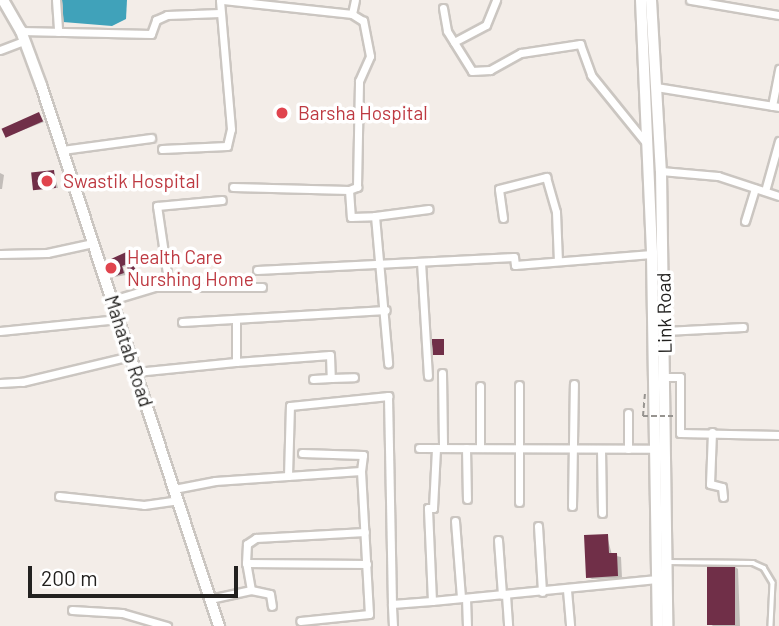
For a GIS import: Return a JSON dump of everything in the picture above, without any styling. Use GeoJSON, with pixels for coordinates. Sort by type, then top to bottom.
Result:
{"type":"FeatureCollection","features":[{"type":"Feature","properties":{"kind":"main road","name":"Mahatab Road"},"geometry":{"type":"LineString","coordinates":[[3,0],[23,36],[219,626]]}},
{"type":"Feature","properties":{"kind":"main road","name":"Link Road"},"geometry":{"type":"LineString","coordinates":[[641,0],[652,254],[658,626]]}},
{"type":"Feature","properties":{"kind":"main road","name":"Link Road"},"geometry":{"type":"LineString","coordinates":[[651,0],[661,171],[667,626]]}},
{"type":"Feature","properties":{"kind":"street"},"geometry":{"type":"LineString","coordinates":[[56,0],[58,32]]}},
{"type":"Feature","properties":{"kind":"street"},"geometry":{"type":"LineString","coordinates":[[162,149],[227,146],[231,129],[221,0],[352,14],[363,21],[370,56],[359,81],[358,187],[349,190],[233,187]]}},
{"type":"Feature","properties":{"kind":"street"},"geometry":{"type":"LineString","coordinates":[[352,14],[355,0]]}},
{"type":"Feature","properties":{"kind":"street"},"geometry":{"type":"LineString","coordinates":[[454,42],[486,25],[496,0]]}},
{"type":"Feature","properties":{"kind":"street"},"geometry":{"type":"LineString","coordinates":[[690,0],[779,15]]}},
{"type":"Feature","properties":{"kind":"street"},"geometry":{"type":"LineString","coordinates":[[443,8],[464,63],[480,72],[522,53],[580,44],[591,75],[646,143]]}},
{"type":"Feature","properties":{"kind":"street"},"geometry":{"type":"LineString","coordinates":[[0,50],[23,36],[58,32],[151,34],[156,20],[167,15],[220,13]]}},
{"type":"Feature","properties":{"kind":"street"},"geometry":{"type":"LineString","coordinates":[[656,87],[775,106],[779,69]]}},
{"type":"Feature","properties":{"kind":"street"},"geometry":{"type":"LineString","coordinates":[[62,150],[151,138]]}},
{"type":"Feature","properties":{"kind":"street"},"geometry":{"type":"LineString","coordinates":[[765,191],[779,141]]}},
{"type":"Feature","properties":{"kind":"street"},"geometry":{"type":"LineString","coordinates":[[661,171],[718,176],[779,196]]}},
{"type":"Feature","properties":{"kind":"street"},"geometry":{"type":"LineString","coordinates":[[503,218],[499,189],[546,177],[556,212],[558,261]]}},
{"type":"Feature","properties":{"kind":"street"},"geometry":{"type":"LineString","coordinates":[[746,221],[755,188]]}},
{"type":"Feature","properties":{"kind":"street"},"geometry":{"type":"LineString","coordinates":[[349,190],[351,217],[429,209]]}},
{"type":"Feature","properties":{"kind":"street"},"geometry":{"type":"LineString","coordinates":[[169,287],[157,206],[222,200]]}},
{"type":"Feature","properties":{"kind":"street"},"geometry":{"type":"LineString","coordinates":[[376,216],[382,261],[388,363]]}},
{"type":"Feature","properties":{"kind":"street"},"geometry":{"type":"LineString","coordinates":[[0,254],[47,253],[93,243]]}},
{"type":"Feature","properties":{"kind":"street"},"geometry":{"type":"LineString","coordinates":[[257,270],[382,261],[421,262],[514,257],[515,265],[652,254]]}},
{"type":"Feature","properties":{"kind":"street"},"geometry":{"type":"LineString","coordinates":[[421,262],[428,376]]}},
{"type":"Feature","properties":{"kind":"street"},"geometry":{"type":"LineString","coordinates":[[112,300],[169,287],[262,287]]}},
{"type":"Feature","properties":{"kind":"street"},"geometry":{"type":"LineString","coordinates":[[236,321],[386,310]]}},
{"type":"Feature","properties":{"kind":"street"},"geometry":{"type":"LineString","coordinates":[[182,323],[236,316],[236,362]]}},
{"type":"Feature","properties":{"kind":"street"},"geometry":{"type":"LineString","coordinates":[[0,331],[118,319]]}},
{"type":"Feature","properties":{"kind":"street"},"geometry":{"type":"LineString","coordinates":[[664,331],[743,327]]}},
{"type":"Feature","properties":{"kind":"street"},"geometry":{"type":"LineString","coordinates":[[136,372],[330,355],[331,378]]}},
{"type":"Feature","properties":{"kind":"street"},"geometry":{"type":"LineString","coordinates":[[0,383],[22,382],[131,356]]}},
{"type":"Feature","properties":{"kind":"street"},"geometry":{"type":"LineString","coordinates":[[432,601],[428,508],[433,508],[440,448],[442,373]]}},
{"type":"Feature","properties":{"kind":"street"},"geometry":{"type":"LineString","coordinates":[[313,379],[354,377]]}},
{"type":"Feature","properties":{"kind":"street"},"geometry":{"type":"LineString","coordinates":[[665,377],[680,377],[680,433],[779,435]]}},
{"type":"Feature","properties":{"kind":"street"},"geometry":{"type":"LineString","coordinates":[[572,506],[574,384]]}},
{"type":"Feature","properties":{"kind":"street"},"geometry":{"type":"LineString","coordinates":[[519,385],[519,502]]}},
{"type":"Feature","properties":{"kind":"street"},"geometry":{"type":"LineString","coordinates":[[480,386],[480,448]]}},
{"type":"Feature","properties":{"kind":"street"},"geometry":{"type":"LineString","coordinates":[[288,476],[290,406],[388,396],[393,626]]}},
{"type":"Feature","properties":{"kind":"street"},"geometry":{"type":"LineString","coordinates":[[628,413],[628,449]]}},
{"type":"Feature","properties":{"kind":"street"},"geometry":{"type":"LineString","coordinates":[[712,432],[710,484],[722,487],[723,496]]}},
{"type":"Feature","properties":{"kind":"street"},"geometry":{"type":"LineString","coordinates":[[419,447],[656,449]]}},
{"type":"Feature","properties":{"kind":"street"},"geometry":{"type":"LineString","coordinates":[[466,448],[467,499]]}},
{"type":"Feature","properties":{"kind":"street"},"geometry":{"type":"LineString","coordinates":[[601,449],[602,513]]}},
{"type":"Feature","properties":{"kind":"street"},"geometry":{"type":"LineString","coordinates":[[300,621],[368,615],[362,455],[302,453]]}},
{"type":"Feature","properties":{"kind":"street"},"geometry":{"type":"LineString","coordinates":[[174,489],[215,481],[361,471]]}},
{"type":"Feature","properties":{"kind":"street"},"geometry":{"type":"LineString","coordinates":[[59,496],[144,505],[178,500]]}},
{"type":"Feature","properties":{"kind":"street"},"geometry":{"type":"LineString","coordinates":[[455,521],[467,626]]}},
{"type":"Feature","properties":{"kind":"street"},"geometry":{"type":"LineString","coordinates":[[538,526],[542,592]]}},
{"type":"Feature","properties":{"kind":"street"},"geometry":{"type":"LineString","coordinates":[[251,590],[246,563],[250,539],[365,532]]}},
{"type":"Feature","properties":{"kind":"street"},"geometry":{"type":"LineString","coordinates":[[498,540],[508,626]]}},
{"type":"Feature","properties":{"kind":"street"},"geometry":{"type":"LineString","coordinates":[[246,563],[367,564]]}},
{"type":"Feature","properties":{"kind":"street"},"geometry":{"type":"LineString","coordinates":[[392,604],[566,590],[657,579]]}},
{"type":"Feature","properties":{"kind":"street"},"geometry":{"type":"LineString","coordinates":[[210,599],[251,590],[270,594],[272,606]]}},
{"type":"Feature","properties":{"kind":"street"},"geometry":{"type":"LineString","coordinates":[[566,590],[570,626]]}},
{"type":"Feature","properties":{"kind":"street"},"geometry":{"type":"LineString","coordinates":[[72,610],[122,613],[167,626]]}},
{"type":"Feature","properties":{"kind":"lane"},"geometry":{"type":"LineString","coordinates":[[666,561],[753,563],[764,568],[773,583],[771,626]]}},
{"type":"Feature","properties":{"kind":"path"},"geometry":{"type":"LineString","coordinates":[[643,409],[643,416],[677,416]]}},
{"type":"Feature","properties":{"kind":"water"},"geometry":{"type":"Polygon","coordinates":[[[62,0],[127,0],[126,19],[112,26],[63,22],[62,0]]]}},
{"type":"Feature","properties":{"kind":"building"},"geometry":{"type":"Polygon","coordinates":[[[39,112],[43,121],[6,138],[2,129],[39,112]]]}},
{"type":"Feature","properties":{"kind":"building"},"geometry":{"type":"Polygon","coordinates":[[[54,170],[56,188],[33,190],[31,172],[54,170]]]}},
{"type":"Feature","properties":{"kind":"building"},"geometry":{"type":"Polygon","coordinates":[[[133,249],[136,255],[130,260],[140,277],[129,281],[127,264],[122,266],[124,273],[107,279],[102,263],[133,249]]]}},
{"type":"Feature","properties":{"kind":"building"},"geometry":{"type":"Polygon","coordinates":[[[432,339],[444,339],[444,355],[432,355],[432,339]]]}},
{"type":"Feature","properties":{"kind":"building"},"geometry":{"type":"Polygon","coordinates":[[[608,534],[609,553],[617,553],[618,576],[586,578],[584,535],[608,534]]]}},
{"type":"Feature","properties":{"kind":"building"},"geometry":{"type":"Polygon","coordinates":[[[707,565],[735,565],[735,625],[707,625],[707,565]]]}},
{"type":"Feature","properties":{"kind":"place","name":"Barsha Hospital"},"geometry":{"type":"Point","coordinates":[282,113]}},
{"type":"Feature","properties":{"kind":"place","name":"Swastik Hospital"},"geometry":{"type":"Point","coordinates":[47,181]}},
{"type":"Feature","properties":{"kind":"place","name":"Health Care Nurshing Home"},"geometry":{"type":"Point","coordinates":[111,268]}}]}
